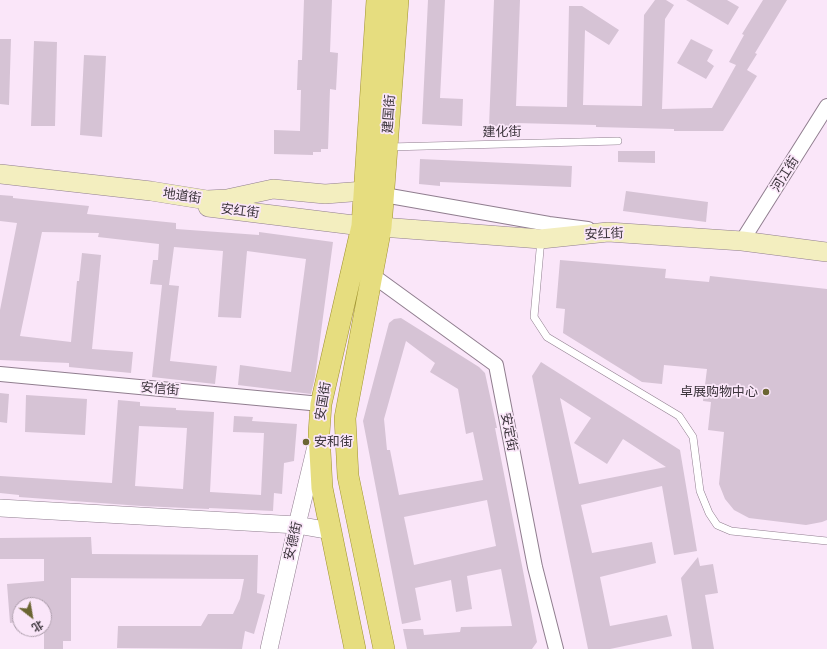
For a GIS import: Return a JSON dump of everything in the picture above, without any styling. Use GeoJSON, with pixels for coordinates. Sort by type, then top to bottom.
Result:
{"type":"FeatureCollection","features":[{"type":"Feature","properties":{"kind":"main road","name":"建国街"},"geometry":{"type":"LineString","coordinates":[[371,227],[364,191],[377,0]]}},
{"type":"Feature","properties":{"kind":"main road","name":"建国街"},"geometry":{"type":"LineString","coordinates":[[371,227],[384,195],[398,0]]}},
{"type":"Feature","properties":{"kind":"main road","name":"地道街"},"geometry":{"type":"LineString","coordinates":[[0,174],[152,191],[207,200],[227,199],[273,189],[325,194],[364,191]]}},
{"type":"Feature","properties":{"kind":"main road","name":"安红街"},"geometry":{"type":"LineString","coordinates":[[0,182],[371,227],[541,239],[608,232],[742,241],[827,252]]}},
{"type":"Feature","properties":{"kind":"main road","name":"安国街"},"geometry":{"type":"LineString","coordinates":[[371,227],[372,276],[345,418],[348,476],[384,649]]}},
{"type":"Feature","properties":{"kind":"main road","name":"安国街"},"geometry":{"type":"LineString","coordinates":[[355,649],[322,488],[319,433],[321,404],[371,227]]}},
{"type":"Feature","properties":{"kind":"street","name":"河江街"},"geometry":{"type":"LineString","coordinates":[[742,241],[827,106]]}},
{"type":"Feature","properties":{"kind":"street"},"geometry":{"type":"LineString","coordinates":[[384,195],[549,224],[608,232]]}},
{"type":"Feature","properties":{"kind":"street","name":"安定街"},"geometry":{"type":"LineString","coordinates":[[372,276],[496,365],[534,567],[556,649]]}},
{"type":"Feature","properties":{"kind":"street","name":"安信街"},"geometry":{"type":"LineString","coordinates":[[0,374],[321,404]]}},
{"type":"Feature","properties":{"kind":"street","name":"安德街"},"geometry":{"type":"LineString","coordinates":[[270,649],[319,433]]}},
{"type":"Feature","properties":{"kind":"street"},"geometry":{"type":"LineString","coordinates":[[0,508],[297,525],[331,531]]}},
{"type":"Feature","properties":{"kind":"lane","name":"建化街"},"geometry":{"type":"LineString","coordinates":[[387,147],[618,141]]}},
{"type":"Feature","properties":{"kind":"lane"},"geometry":{"type":"LineString","coordinates":[[541,239],[534,317],[547,337],[679,416],[692,437],[700,491],[709,513],[717,525],[731,531],[827,541]]}},
{"type":"Feature","properties":{"kind":"building"},"geometry":{"type":"Polygon","coordinates":[[[304,0],[332,0],[330,52],[338,53],[336,90],[330,89],[328,149],[321,149],[321,152],[313,152],[313,155],[274,154],[274,130],[300,131],[301,90],[297,90],[298,60],[302,60],[304,0]]]}},
{"type":"Feature","properties":{"kind":"building"},"geometry":{"type":"Polygon","coordinates":[[[428,0],[445,0],[440,98],[463,99],[462,126],[422,124],[428,0]]]}},
{"type":"Feature","properties":{"kind":"building"},"geometry":{"type":"Polygon","coordinates":[[[494,0],[520,0],[516,106],[567,107],[569,6],[582,6],[619,30],[609,45],[585,30],[583,105],[642,106],[644,15],[655,0],[666,0],[674,5],[665,19],[662,109],[712,108],[736,65],[729,62],[744,35],[742,34],[763,0],[787,0],[755,53],[757,54],[747,70],[757,76],[723,131],[674,131],[674,129],[596,127],[596,125],[515,123],[515,127],[489,126],[494,0]]]}},
{"type":"Feature","properties":{"kind":"building"},"geometry":{"type":"Polygon","coordinates":[[[686,0],[727,0],[739,7],[728,25],[686,0]]]}},
{"type":"Feature","properties":{"kind":"building"},"geometry":{"type":"Polygon","coordinates":[[[0,39],[11,39],[9,105],[0,104],[0,39]]]}},
{"type":"Feature","properties":{"kind":"building"},"geometry":{"type":"Polygon","coordinates":[[[691,39],[713,50],[707,61],[714,66],[706,79],[677,63],[691,39]]]}},
{"type":"Feature","properties":{"kind":"building"},"geometry":{"type":"Polygon","coordinates":[[[34,41],[57,42],[55,126],[31,126],[34,41]]]}},
{"type":"Feature","properties":{"kind":"building"},"geometry":{"type":"Polygon","coordinates":[[[84,55],[106,56],[102,137],[80,135],[84,55]]]}},
{"type":"Feature","properties":{"kind":"building"},"geometry":{"type":"Polygon","coordinates":[[[618,151],[655,151],[655,163],[618,162],[618,151]]]}},
{"type":"Feature","properties":{"kind":"building"},"geometry":{"type":"Polygon","coordinates":[[[420,159],[572,166],[571,187],[440,182],[440,186],[419,184],[420,159]]]}},
{"type":"Feature","properties":{"kind":"building"},"geometry":{"type":"Polygon","coordinates":[[[626,191],[708,202],[706,222],[623,211],[626,191]]]}},
{"type":"Feature","properties":{"kind":"building"},"geometry":{"type":"Polygon","coordinates":[[[0,195],[13,196],[13,198],[89,206],[87,214],[176,223],[176,229],[259,235],[259,232],[333,242],[315,377],[311,394],[238,385],[240,365],[291,372],[306,259],[247,251],[241,318],[218,317],[223,251],[174,247],[169,285],[179,286],[170,361],[217,366],[215,384],[152,377],[162,285],[150,284],[153,260],[158,260],[159,244],[98,237],[99,233],[42,232],[20,336],[71,342],[77,281],[79,281],[82,253],[101,255],[92,349],[133,352],[131,373],[69,367],[69,363],[0,360],[0,310],[17,223],[0,221],[0,195]]]}},
{"type":"Feature","properties":{"kind":"building","name":"卓展购物中心"},"geometry":{"type":"Polygon","coordinates":[[[560,260],[666,269],[665,278],[709,282],[710,276],[827,289],[827,520],[806,525],[749,518],[734,510],[725,499],[719,484],[724,432],[708,430],[711,402],[703,401],[707,369],[664,365],[662,384],[642,382],[563,333],[565,309],[556,308],[560,260]]]}},
{"type":"Feature","properties":{"kind":"building"},"geometry":{"type":"Polygon","coordinates":[[[401,318],[479,367],[485,373],[497,428],[495,428],[537,642],[532,649],[407,649],[403,629],[423,629],[424,635],[460,632],[461,627],[512,626],[501,569],[467,576],[472,609],[456,612],[451,580],[415,588],[421,620],[402,624],[363,421],[389,323],[394,319],[401,318]],[[406,341],[384,419],[387,450],[390,450],[399,495],[483,480],[473,432],[466,434],[458,389],[430,372],[435,363],[406,341]],[[487,500],[404,517],[414,565],[496,546],[487,500]]]}},
{"type":"Feature","properties":{"kind":"building"},"geometry":{"type":"Polygon","coordinates":[[[541,362],[680,450],[697,551],[674,555],[662,486],[581,505],[592,553],[652,542],[656,563],[600,577],[610,626],[667,615],[672,636],[610,649],[588,649],[532,376],[541,362]],[[560,398],[579,484],[666,467],[623,439],[607,464],[574,443],[591,418],[560,398]]]}},
{"type":"Feature","properties":{"kind":"building"},"geometry":{"type":"Polygon","coordinates":[[[0,393],[9,394],[7,423],[0,422],[0,393]]]}},
{"type":"Feature","properties":{"kind":"building"},"geometry":{"type":"Polygon","coordinates":[[[26,395],[87,399],[85,435],[25,432],[26,395]]]}},
{"type":"Feature","properties":{"kind":"building"},"geometry":{"type":"Polygon","coordinates":[[[118,400],[140,402],[140,406],[214,412],[210,492],[261,495],[264,433],[233,432],[234,416],[253,417],[252,421],[297,424],[294,461],[284,463],[282,494],[274,493],[273,511],[141,506],[19,497],[19,495],[0,493],[0,476],[112,483],[118,400]],[[139,426],[135,486],[183,489],[187,428],[139,426]]]}},
{"type":"Feature","properties":{"kind":"building"},"geometry":{"type":"Polygon","coordinates":[[[91,537],[92,554],[258,555],[257,593],[265,595],[254,634],[245,631],[242,649],[117,648],[118,626],[201,626],[208,614],[233,614],[240,599],[244,579],[71,578],[71,641],[63,641],[63,649],[44,649],[44,637],[52,637],[52,597],[12,597],[12,623],[10,623],[7,584],[44,581],[44,559],[0,559],[0,538],[91,537]]]}},
{"type":"Feature","properties":{"kind":"building"},"geometry":{"type":"Polygon","coordinates":[[[698,557],[700,566],[713,564],[718,593],[705,595],[714,649],[692,649],[681,578],[698,557]]]}},
{"type":"Feature","properties":{"kind":"place","name":"卓展购物中心"},"geometry":{"type":"Point","coordinates":[766,392]}},
{"type":"Feature","properties":{"kind":"place","name":"安和街"},"geometry":{"type":"Point","coordinates":[306,442]}}]}
